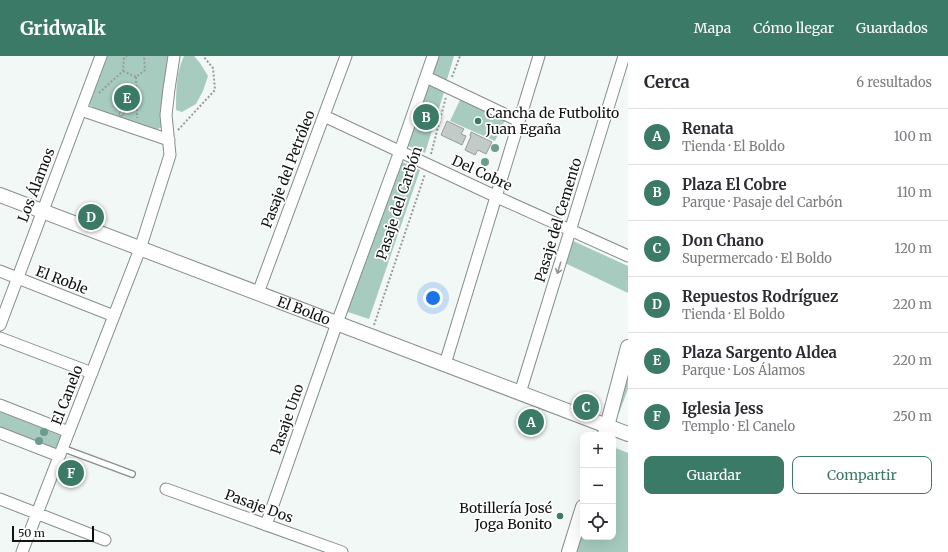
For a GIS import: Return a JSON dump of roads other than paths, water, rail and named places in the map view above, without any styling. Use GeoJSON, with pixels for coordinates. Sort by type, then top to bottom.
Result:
{"type":"FeatureCollection","features":[{"type":"Feature","properties":{"kind":"street","name":"Los Álamos"},"geometry":{"type":"LineString","coordinates":[[0,325],[101,56]]}},
{"type":"Feature","properties":{"kind":"street","name":"El Canelo"},"geometry":{"type":"LineString","coordinates":[[22,552],[140,249],[170,155],[166,115],[174,56]]}},
{"type":"Feature","properties":{"kind":"street","name":"Pasaje del Petróleo"},"geometry":{"type":"LineString","coordinates":[[258,293],[346,56]]}},
{"type":"Feature","properties":{"kind":"street","name":"Pasaje del Carbón"},"geometry":{"type":"LineString","coordinates":[[337,323],[433,56]]}},
{"type":"Feature","properties":{"kind":"street"},"geometry":{"type":"LineString","coordinates":[[445,364],[539,56]]}},
{"type":"Feature","properties":{"kind":"street","name":"Pasaje del Cemento"},"geometry":{"type":"LineString","coordinates":[[520,393],[624,56]]}},
{"type":"Feature","properties":{"kind":"street"},"geometry":{"type":"LineString","coordinates":[[426,76],[519,121]]}},
{"type":"Feature","properties":{"kind":"street"},"geometry":{"type":"LineString","coordinates":[[81,110],[169,140]]}},
{"type":"Feature","properties":{"kind":"street","name":"Del Cobre"},"geometry":{"type":"LineString","coordinates":[[324,116],[496,197],[628,256]]}},
{"type":"Feature","properties":{"kind":"street","name":"El Boldo"},"geometry":{"type":"LineString","coordinates":[[0,195],[520,393],[607,431],[628,434]]}},
{"type":"Feature","properties":{"kind":"street","name":"El Roble"},"geometry":{"type":"LineString","coordinates":[[0,272],[114,316]]}},
{"type":"Feature","properties":{"kind":"street","name":"Pasaje Uno"},"geometry":{"type":"LineString","coordinates":[[266,525],[337,323]]}},
{"type":"Feature","properties":{"kind":"street"},"geometry":{"type":"LineString","coordinates":[[0,338],[92,373]]}},
{"type":"Feature","properties":{"kind":"street"},"geometry":{"type":"LineString","coordinates":[[607,431],[628,348]]}},
{"type":"Feature","properties":{"kind":"street"},"geometry":{"type":"LineString","coordinates":[[0,405],[69,432]]}},
{"type":"Feature","properties":{"kind":"street"},"geometry":{"type":"LineString","coordinates":[[0,433],[61,452]]}},
{"type":"Feature","properties":{"kind":"street","name":"Pasaje Dos"},"geometry":{"type":"LineString","coordinates":[[166,489],[266,525],[315,548],[342,552]]}},
{"type":"Feature","properties":{"kind":"street"},"geometry":{"type":"LineString","coordinates":[[0,499],[105,540]]}},
{"type":"Feature","properties":{"kind":"street"},"geometry":{"type":"LineString","coordinates":[[569,552],[580,517]]}},
{"type":"Feature","properties":{"kind":"lane"},"geometry":{"type":"LineString","coordinates":[[61,452],[132,474]]}},
{"type":"Feature","properties":{"kind":"place","name":"Plaza Sargento Aldea"},"geometry":{"type":"Point","coordinates":[127,98]}},
{"type":"Feature","properties":{"kind":"place","name":"Plaza El Cobre"},"geometry":{"type":"Point","coordinates":[426,117]}},
{"type":"Feature","properties":{"kind":"place","name":"Cancha de Futbolito Juan Egaña"},"geometry":{"type":"Point","coordinates":[478,121]}},
{"type":"Feature","properties":{"kind":"place","name":"Repuestos Rodríguez"},"geometry":{"type":"Point","coordinates":[91,217]}},
{"type":"Feature","properties":{"kind":"place","name":"Don Chano"},"geometry":{"type":"Point","coordinates":[586,407]}},
{"type":"Feature","properties":{"kind":"place","name":"Renata"},"geometry":{"type":"Point","coordinates":[531,422]}},
{"type":"Feature","properties":{"kind":"place","name":"Iglesia Jess"},"geometry":{"type":"Point","coordinates":[71,473]}},
{"type":"Feature","properties":{"kind":"place","name":"Botillería José Joga Bonito"},"geometry":{"type":"Point","coordinates":[560,516]}}]}
